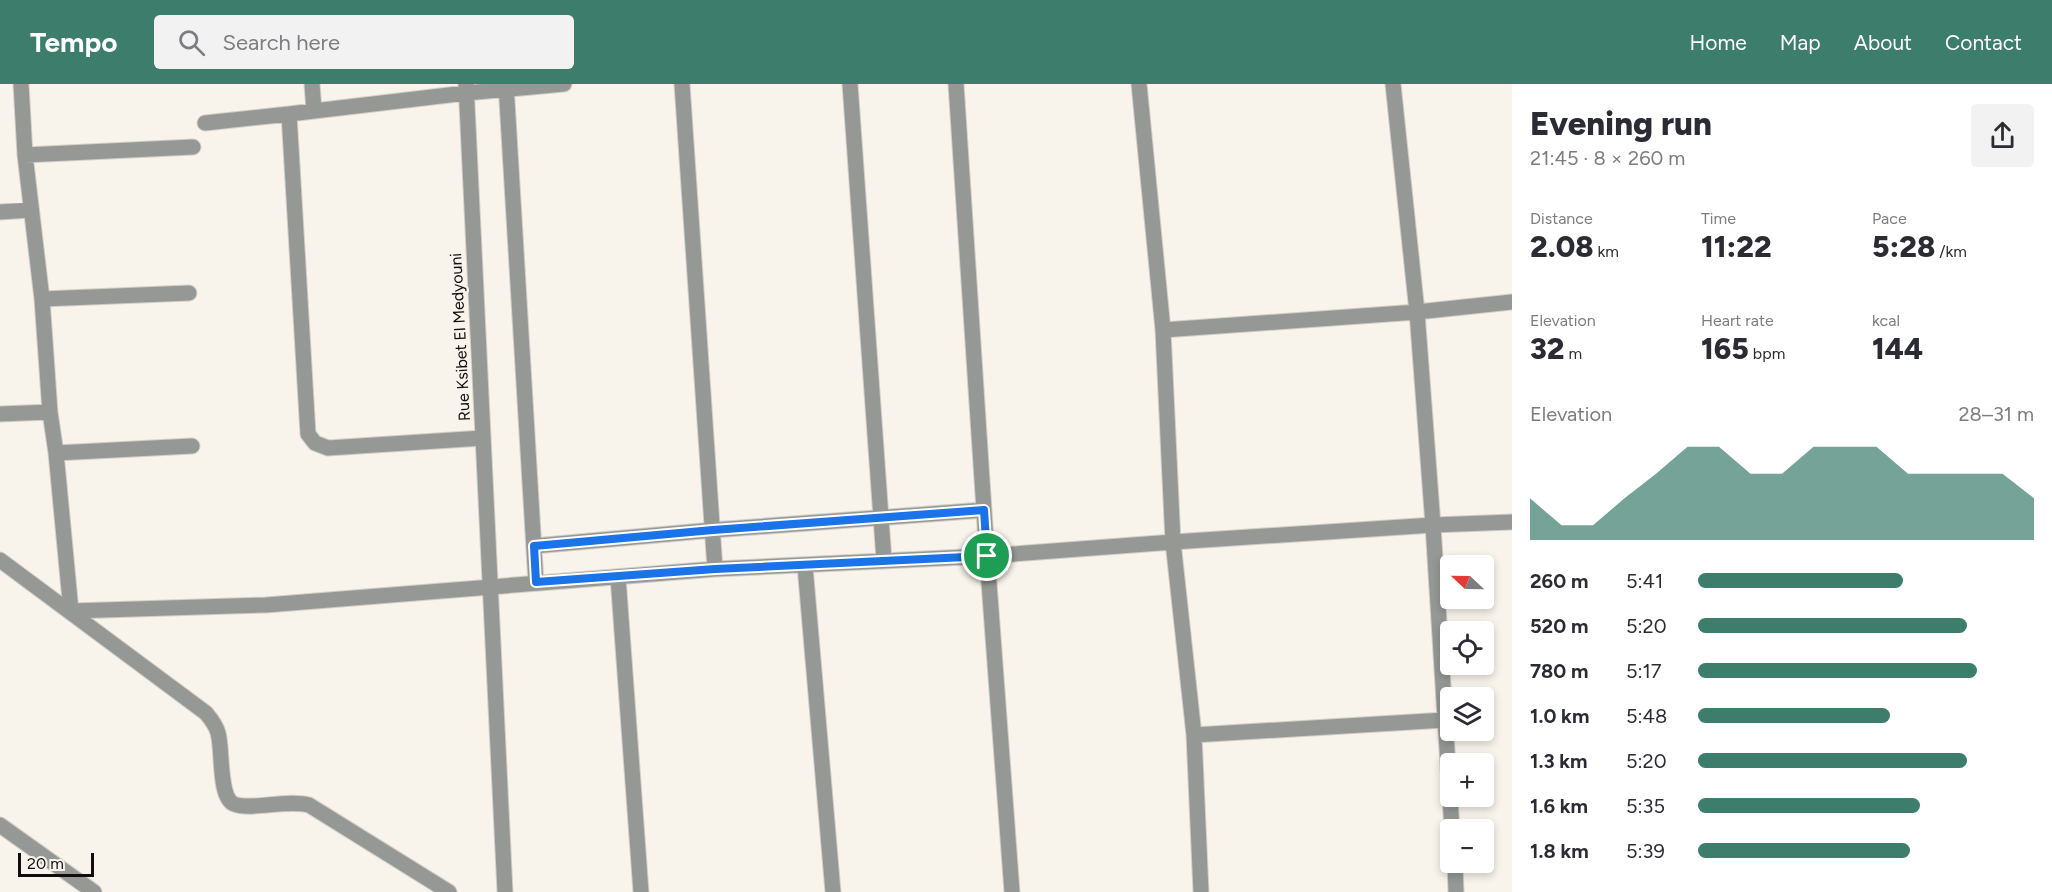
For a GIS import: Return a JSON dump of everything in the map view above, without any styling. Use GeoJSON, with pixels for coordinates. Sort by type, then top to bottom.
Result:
{"type":"FeatureCollection","features":[{"type":"Feature","properties":{"kind":"street"},"geometry":{"type":"LineString","coordinates":[[21,84],[25,155],[42,298],[50,412],[56,453],[70,611]]}},
{"type":"Feature","properties":{"kind":"street"},"geometry":{"type":"LineString","coordinates":[[312,84],[314,111]]}},
{"type":"Feature","properties":{"kind":"street"},"geometry":{"type":"LineString","coordinates":[[205,123],[314,111],[466,88],[564,84]]}},
{"type":"Feature","properties":{"kind":"street"},"geometry":{"type":"LineString","coordinates":[[682,84],[715,569]]}},
{"type":"Feature","properties":{"kind":"street"},"geometry":{"type":"LineString","coordinates":[[850,84],[884,560]]}},
{"type":"Feature","properties":{"kind":"street"},"geometry":{"type":"LineString","coordinates":[[956,84],[1011,892]]}},
{"type":"Feature","properties":{"kind":"street"},"geometry":{"type":"LineString","coordinates":[[1139,84],[1163,330],[1173,542],[1194,735],[1201,892]]}},
{"type":"Feature","properties":{"kind":"street"},"geometry":{"type":"LineString","coordinates":[[1393,84],[1417,312],[1443,687]]}},
{"type":"Feature","properties":{"kind":"street"},"geometry":{"type":"LineString","coordinates":[[506,87],[536,582]]}},
{"type":"Feature","properties":{"kind":"street","name":"Rue Ksibet El Medyouni"},"geometry":{"type":"LineString","coordinates":[[466,88],[505,892]]}},
{"type":"Feature","properties":{"kind":"street"},"geometry":{"type":"LineString","coordinates":[[289,114],[308,434],[315,443],[328,448],[483,438]]}},
{"type":"Feature","properties":{"kind":"street"},"geometry":{"type":"LineString","coordinates":[[25,155],[194,147]]}},
{"type":"Feature","properties":{"kind":"street"},"geometry":{"type":"LineString","coordinates":[[0,212],[31,210]]}},
{"type":"Feature","properties":{"kind":"street"},"geometry":{"type":"LineString","coordinates":[[42,298],[189,293]]}},
{"type":"Feature","properties":{"kind":"street"},"geometry":{"type":"LineString","coordinates":[[1163,330],[1417,312],[1512,302]]}},
{"type":"Feature","properties":{"kind":"street"},"geometry":{"type":"LineString","coordinates":[[0,414],[50,412]]}},
{"type":"Feature","properties":{"kind":"street"},"geometry":{"type":"LineString","coordinates":[[56,453],[192,446]]}},
{"type":"Feature","properties":{"kind":"street"},"geometry":{"type":"LineString","coordinates":[[534,546],[984,510]]}},
{"type":"Feature","properties":{"kind":"street"},"geometry":{"type":"LineString","coordinates":[[70,611],[266,605],[715,569],[987,556],[1433,525],[1512,522]]}},
{"type":"Feature","properties":{"kind":"street"},"geometry":{"type":"LineString","coordinates":[[0,560],[206,712],[213,720],[218,734],[225,795],[232,803],[242,806],[297,802],[309,805],[449,892]]}},
{"type":"Feature","properties":{"kind":"street"},"geometry":{"type":"LineString","coordinates":[[805,566],[833,892]]}},
{"type":"Feature","properties":{"kind":"street"},"geometry":{"type":"LineString","coordinates":[[618,577],[640,892]]}},
{"type":"Feature","properties":{"kind":"street"},"geometry":{"type":"LineString","coordinates":[[1194,735],[1440,720]]}},
{"type":"Feature","properties":{"kind":"street"},"geometry":{"type":"LineString","coordinates":[[1446,741],[1451,819]]}},
{"type":"Feature","properties":{"kind":"street"},"geometry":{"type":"LineString","coordinates":[[0,825],[94,892]]}},
{"type":"Feature","properties":{"kind":"street"},"geometry":{"type":"LineString","coordinates":[[1455,873],[1456,892]]}},
{"type":"Feature","properties":{"kind":"route"},"geometry":{"type":"LineString","coordinates":[[984,510],[987,556],[715,569],[536,582],[534,546],[984,510]]}}]}
